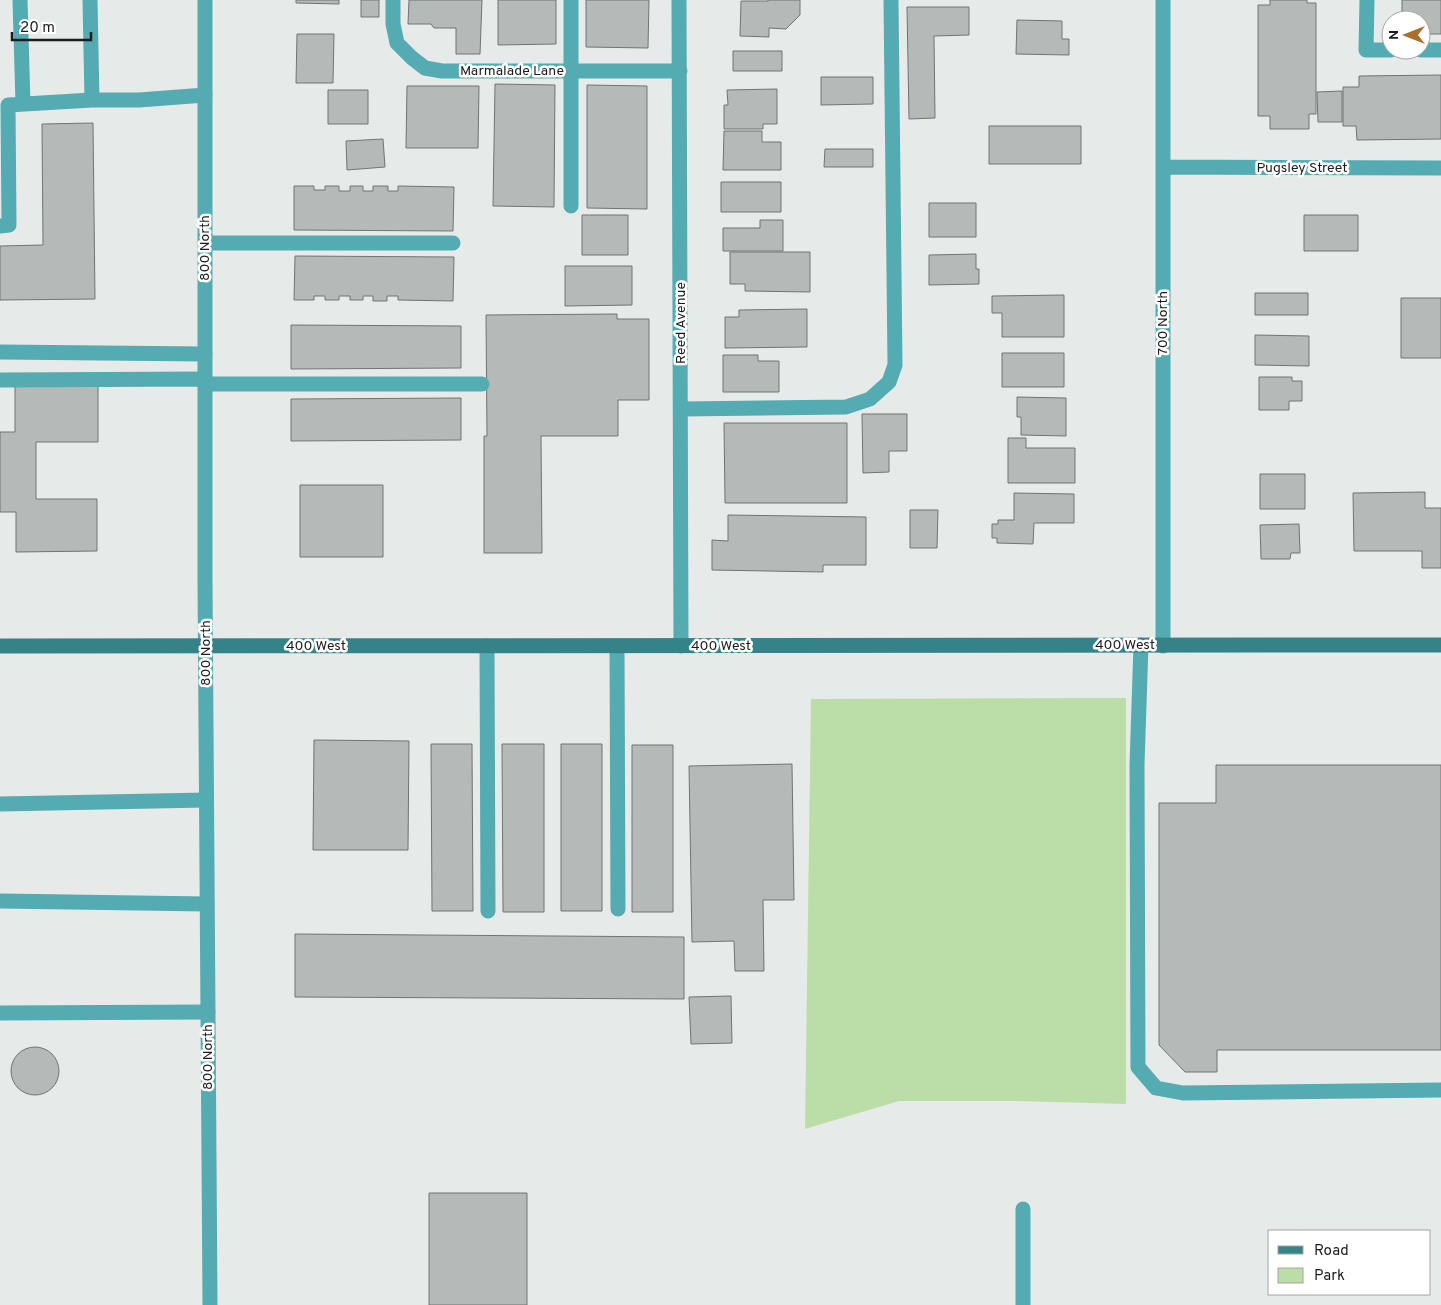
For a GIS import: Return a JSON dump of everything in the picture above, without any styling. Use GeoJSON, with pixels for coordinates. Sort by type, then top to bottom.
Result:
{"type":"FeatureCollection","features":[{"type":"Feature","properties":{"kind":"street"},"geometry":{"type":"LineString","coordinates":[[20,0],[23,104]]}},
{"type":"Feature","properties":{"kind":"street"},"geometry":{"type":"LineString","coordinates":[[90,0],[92,100]]}},
{"type":"Feature","properties":{"kind":"street","name":"800 North"},"geometry":{"type":"LineString","coordinates":[[205,0],[206,800],[210,1305]]}},
{"type":"Feature","properties":{"kind":"street","name":"Marmalade Lane"},"geometry":{"type":"LineString","coordinates":[[393,0],[393,24],[397,43],[425,68],[442,71],[680,70]]}},
{"type":"Feature","properties":{"kind":"street"},"geometry":{"type":"LineString","coordinates":[[571,0],[571,206]]}},
{"type":"Feature","properties":{"kind":"street","name":"Reed Avenue"},"geometry":{"type":"LineString","coordinates":[[679,0],[681,646]]}},
{"type":"Feature","properties":{"kind":"street"},"geometry":{"type":"LineString","coordinates":[[681,409],[846,407],[870,399],[889,382],[896,365],[891,0]]}},
{"type":"Feature","properties":{"kind":"street","name":"700 North"},"geometry":{"type":"LineString","coordinates":[[1163,0],[1163,646]]}},
{"type":"Feature","properties":{"kind":"street"},"geometry":{"type":"LineString","coordinates":[[1367,0],[1366,50],[1381,50]]}},
{"type":"Feature","properties":{"kind":"street"},"geometry":{"type":"LineString","coordinates":[[0,226],[9,225],[8,105],[92,100],[138,100],[205,95]]}},
{"type":"Feature","properties":{"kind":"street","name":"Pugsley Street"},"geometry":{"type":"LineString","coordinates":[[1163,167],[1441,168]]}},
{"type":"Feature","properties":{"kind":"street"},"geometry":{"type":"LineString","coordinates":[[205,243],[453,243]]}},
{"type":"Feature","properties":{"kind":"street"},"geometry":{"type":"LineString","coordinates":[[0,352],[205,354]]}},
{"type":"Feature","properties":{"kind":"street"},"geometry":{"type":"LineString","coordinates":[[0,380],[482,384]]}},
{"type":"Feature","properties":{"kind":"street"},"geometry":{"type":"LineString","coordinates":[[1141,645],[1137,766],[1138,1066],[1156,1088],[1183,1093],[1441,1090]]}},
{"type":"Feature","properties":{"kind":"street","name":"400 West"},"geometry":{"type":"LineString","coordinates":[[0,646],[1441,645]]}},
{"type":"Feature","properties":{"kind":"street"},"geometry":{"type":"LineString","coordinates":[[488,646],[488,911]]}},
{"type":"Feature","properties":{"kind":"street"},"geometry":{"type":"LineString","coordinates":[[617,646],[618,910]]}},
{"type":"Feature","properties":{"kind":"street"},"geometry":{"type":"LineString","coordinates":[[0,804],[206,800]]}},
{"type":"Feature","properties":{"kind":"street"},"geometry":{"type":"LineString","coordinates":[[0,902],[207,904]]}},
{"type":"Feature","properties":{"kind":"street"},"geometry":{"type":"LineString","coordinates":[[0,1013],[208,1012]]}},
{"type":"Feature","properties":{"kind":"street"},"geometry":{"type":"LineString","coordinates":[[1023,1209],[1023,1305]]}},
{"type":"Feature","properties":{"kind":"green space"},"geometry":{"type":"Polygon","coordinates":[[[1126,698],[1126,1104],[1014,1101],[899,1101],[805,1129],[811,699],[1126,698]]]}},
{"type":"Feature","properties":{"kind":"building"},"geometry":{"type":"Polygon","coordinates":[[[296,0],[339,0],[339,4],[296,3],[296,0]]]}},
{"type":"Feature","properties":{"kind":"building"},"geometry":{"type":"Polygon","coordinates":[[[361,0],[379,0],[379,17],[361,17],[361,0]]]}},
{"type":"Feature","properties":{"kind":"building"},"geometry":{"type":"Polygon","coordinates":[[[409,0],[482,0],[480,54],[456,54],[456,28],[434,28],[431,24],[408,24],[409,0]]]}},
{"type":"Feature","properties":{"kind":"building"},"geometry":{"type":"Polygon","coordinates":[[[498,0],[556,0],[556,44],[498,45],[498,0]]]}},
{"type":"Feature","properties":{"kind":"building"},"geometry":{"type":"Polygon","coordinates":[[[586,0],[649,0],[648,48],[586,47],[586,0]]]}},
{"type":"Feature","properties":{"kind":"building"},"geometry":{"type":"Polygon","coordinates":[[[800,0],[800,15],[786,29],[769,28],[769,37],[740,36],[741,1],[800,0]]]}},
{"type":"Feature","properties":{"kind":"building"},"geometry":{"type":"Polygon","coordinates":[[[1270,0],[1307,0],[1307,3],[1316,3],[1316,114],[1309,114],[1309,129],[1270,129],[1270,116],[1258,116],[1258,5],[1270,5],[1270,0]]]}},
{"type":"Feature","properties":{"kind":"building"},"geometry":{"type":"Polygon","coordinates":[[[1402,0],[1441,0],[1441,34],[1431,34],[1431,10],[1402,10],[1402,0]]]}},
{"type":"Feature","properties":{"kind":"building"},"geometry":{"type":"Polygon","coordinates":[[[907,7],[969,7],[969,35],[934,36],[935,118],[909,119],[907,7]]]}},
{"type":"Feature","properties":{"kind":"building"},"geometry":{"type":"Polygon","coordinates":[[[1017,20],[1062,21],[1062,39],[1069,39],[1069,55],[1016,54],[1017,20]]]}},
{"type":"Feature","properties":{"kind":"building"},"geometry":{"type":"Polygon","coordinates":[[[297,34],[334,34],[333,83],[296,83],[297,34]]]}},
{"type":"Feature","properties":{"kind":"building"},"geometry":{"type":"Polygon","coordinates":[[[733,51],[782,51],[782,71],[733,71],[733,51]]]}},
{"type":"Feature","properties":{"kind":"building"},"geometry":{"type":"Polygon","coordinates":[[[1441,75],[1441,139],[1357,140],[1356,126],[1343,126],[1343,87],[1359,87],[1359,76],[1441,75]]]}},
{"type":"Feature","properties":{"kind":"building"},"geometry":{"type":"Polygon","coordinates":[[[821,77],[873,77],[873,104],[821,105],[821,77]]]}},
{"type":"Feature","properties":{"kind":"building"},"geometry":{"type":"Polygon","coordinates":[[[495,84],[555,85],[554,207],[493,206],[495,84]]]}},
{"type":"Feature","properties":{"kind":"building"},"geometry":{"type":"Polygon","coordinates":[[[587,85],[647,86],[647,209],[587,208],[587,85]]]}},
{"type":"Feature","properties":{"kind":"building"},"geometry":{"type":"Polygon","coordinates":[[[407,86],[479,86],[478,148],[406,148],[407,86]]]}},
{"type":"Feature","properties":{"kind":"building"},"geometry":{"type":"Polygon","coordinates":[[[777,89],[777,124],[763,124],[763,129],[724,129],[724,105],[728,105],[727,90],[777,89]]]}},
{"type":"Feature","properties":{"kind":"building"},"geometry":{"type":"Polygon","coordinates":[[[328,90],[368,90],[368,124],[328,124],[328,90]]]}},
{"type":"Feature","properties":{"kind":"building"},"geometry":{"type":"Polygon","coordinates":[[[1342,91],[1342,122],[1318,122],[1317,92],[1342,91]]]}},
{"type":"Feature","properties":{"kind":"building"},"geometry":{"type":"Polygon","coordinates":[[[93,123],[95,299],[0,300],[0,246],[43,245],[42,124],[93,123]]]}},
{"type":"Feature","properties":{"kind":"building"},"geometry":{"type":"Polygon","coordinates":[[[989,126],[1081,126],[1081,164],[989,164],[989,126]]]}},
{"type":"Feature","properties":{"kind":"building"},"geometry":{"type":"Polygon","coordinates":[[[724,131],[762,131],[762,142],[781,142],[781,170],[723,170],[724,131]]]}},
{"type":"Feature","properties":{"kind":"building"},"geometry":{"type":"Polygon","coordinates":[[[383,139],[385,167],[347,170],[346,141],[383,139]]]}},
{"type":"Feature","properties":{"kind":"building"},"geometry":{"type":"Polygon","coordinates":[[[825,149],[873,149],[873,167],[824,167],[825,149]]]}},
{"type":"Feature","properties":{"kind":"building"},"geometry":{"type":"Polygon","coordinates":[[[721,182],[781,182],[781,212],[721,212],[721,182]]]}},
{"type":"Feature","properties":{"kind":"building"},"geometry":{"type":"Polygon","coordinates":[[[294,186],[314,186],[314,190],[325,190],[325,186],[339,186],[339,191],[350,191],[350,186],[363,186],[363,191],[373,191],[373,186],[388,186],[388,191],[398,191],[398,186],[454,187],[453,231],[294,230],[294,186]]]}},
{"type":"Feature","properties":{"kind":"building"},"geometry":{"type":"Polygon","coordinates":[[[929,203],[976,203],[976,237],[929,237],[929,203]]]}},
{"type":"Feature","properties":{"kind":"building"},"geometry":{"type":"Polygon","coordinates":[[[582,215],[628,215],[628,255],[582,255],[582,215]]]}},
{"type":"Feature","properties":{"kind":"building"},"geometry":{"type":"Polygon","coordinates":[[[1304,215],[1358,215],[1358,251],[1304,251],[1304,215]]]}},
{"type":"Feature","properties":{"kind":"building"},"geometry":{"type":"Polygon","coordinates":[[[760,220],[783,220],[783,251],[723,251],[723,228],[760,228],[760,220]]]}},
{"type":"Feature","properties":{"kind":"building"},"geometry":{"type":"Polygon","coordinates":[[[730,252],[810,252],[810,292],[745,291],[745,284],[730,284],[730,252]]]}},
{"type":"Feature","properties":{"kind":"building"},"geometry":{"type":"Polygon","coordinates":[[[976,254],[979,284],[929,285],[929,255],[976,254]]]}},
{"type":"Feature","properties":{"kind":"building"},"geometry":{"type":"Polygon","coordinates":[[[295,256],[454,257],[453,301],[398,300],[398,296],[387,296],[387,301],[373,301],[373,296],[363,296],[363,300],[350,300],[350,296],[339,296],[339,300],[325,300],[325,296],[314,296],[314,300],[294,300],[295,256]]]}},
{"type":"Feature","properties":{"kind":"building"},"geometry":{"type":"Polygon","coordinates":[[[565,266],[632,266],[632,305],[565,306],[565,266]]]}},
{"type":"Feature","properties":{"kind":"building"},"geometry":{"type":"Polygon","coordinates":[[[1255,293],[1308,293],[1308,315],[1255,315],[1255,293]]]}},
{"type":"Feature","properties":{"kind":"building"},"geometry":{"type":"Polygon","coordinates":[[[1064,295],[1064,337],[1002,337],[1002,313],[992,313],[992,296],[1064,295]]]}},
{"type":"Feature","properties":{"kind":"building"},"geometry":{"type":"Polygon","coordinates":[[[1401,298],[1441,298],[1441,358],[1401,358],[1401,298]]]}},
{"type":"Feature","properties":{"kind":"building"},"geometry":{"type":"Polygon","coordinates":[[[807,309],[807,347],[725,348],[725,317],[739,317],[739,310],[807,309]]]}},
{"type":"Feature","properties":{"kind":"building"},"geometry":{"type":"Polygon","coordinates":[[[617,314],[617,319],[649,319],[649,400],[618,400],[618,436],[541,436],[542,553],[484,553],[484,436],[487,436],[486,315],[617,314]]]}},
{"type":"Feature","properties":{"kind":"building"},"geometry":{"type":"Polygon","coordinates":[[[291,325],[461,326],[461,368],[291,369],[291,325]]]}},
{"type":"Feature","properties":{"kind":"building"},"geometry":{"type":"Polygon","coordinates":[[[1255,335],[1309,336],[1309,366],[1255,365],[1255,335]]]}},
{"type":"Feature","properties":{"kind":"building"},"geometry":{"type":"Polygon","coordinates":[[[1002,353],[1064,353],[1064,387],[1002,387],[1002,353]]]}},
{"type":"Feature","properties":{"kind":"building"},"geometry":{"type":"Polygon","coordinates":[[[723,355],[758,355],[758,361],[779,361],[779,392],[723,392],[723,355]]]}},
{"type":"Feature","properties":{"kind":"building"},"geometry":{"type":"Polygon","coordinates":[[[1259,377],[1292,377],[1292,381],[1302,381],[1302,401],[1289,401],[1289,410],[1259,410],[1259,377]]]}},
{"type":"Feature","properties":{"kind":"building"},"geometry":{"type":"Polygon","coordinates":[[[15,386],[98,386],[98,442],[36,442],[36,499],[97,499],[97,551],[16,552],[16,512],[0,512],[0,432],[15,432],[15,386]]]}},
{"type":"Feature","properties":{"kind":"building"},"geometry":{"type":"Polygon","coordinates":[[[1017,397],[1066,398],[1066,436],[1021,435],[1021,417],[1017,417],[1017,397]]]}},
{"type":"Feature","properties":{"kind":"building"},"geometry":{"type":"Polygon","coordinates":[[[461,398],[461,440],[291,441],[291,399],[461,398]]]}},
{"type":"Feature","properties":{"kind":"building"},"geometry":{"type":"Polygon","coordinates":[[[862,414],[907,414],[907,451],[889,451],[889,472],[863,473],[862,414]]]}},
{"type":"Feature","properties":{"kind":"building"},"geometry":{"type":"Polygon","coordinates":[[[724,423],[847,423],[847,503],[725,503],[724,423]]]}},
{"type":"Feature","properties":{"kind":"building"},"geometry":{"type":"Polygon","coordinates":[[[1008,438],[1026,438],[1026,448],[1075,448],[1075,483],[1008,483],[1008,438]]]}},
{"type":"Feature","properties":{"kind":"building"},"geometry":{"type":"Polygon","coordinates":[[[1260,474],[1305,474],[1305,509],[1260,509],[1260,474]]]}},
{"type":"Feature","properties":{"kind":"building"},"geometry":{"type":"Polygon","coordinates":[[[300,485],[383,485],[383,557],[300,557],[300,485]]]}},
{"type":"Feature","properties":{"kind":"building"},"geometry":{"type":"Polygon","coordinates":[[[1425,492],[1425,508],[1441,508],[1441,568],[1422,568],[1422,551],[1354,551],[1353,493],[1425,492]]]}},
{"type":"Feature","properties":{"kind":"building"},"geometry":{"type":"Polygon","coordinates":[[[1014,493],[1074,494],[1074,523],[1034,523],[1033,544],[997,543],[997,538],[992,538],[992,524],[998,524],[998,520],[1014,520],[1014,493]]]}},
{"type":"Feature","properties":{"kind":"building"},"geometry":{"type":"Polygon","coordinates":[[[910,510],[938,510],[937,548],[910,548],[910,510]]]}},
{"type":"Feature","properties":{"kind":"building"},"geometry":{"type":"Polygon","coordinates":[[[728,515],[866,517],[866,565],[823,565],[823,572],[712,570],[712,540],[728,541],[728,515]]]}},
{"type":"Feature","properties":{"kind":"building"},"geometry":{"type":"Polygon","coordinates":[[[1299,524],[1300,553],[1291,553],[1290,559],[1261,559],[1260,525],[1299,524]]]}},
{"type":"Feature","properties":{"kind":"building"},"geometry":{"type":"Polygon","coordinates":[[[314,740],[409,741],[408,850],[313,850],[314,740]]]}},
{"type":"Feature","properties":{"kind":"building"},"geometry":{"type":"Polygon","coordinates":[[[431,744],[472,744],[473,911],[432,911],[431,744]]]}},
{"type":"Feature","properties":{"kind":"building"},"geometry":{"type":"Polygon","coordinates":[[[502,744],[544,744],[544,912],[503,912],[502,744]]]}},
{"type":"Feature","properties":{"kind":"building"},"geometry":{"type":"Polygon","coordinates":[[[561,744],[602,744],[602,911],[561,911],[561,744]]]}},
{"type":"Feature","properties":{"kind":"building"},"geometry":{"type":"Polygon","coordinates":[[[632,745],[673,745],[673,912],[632,912],[632,745]]]}},
{"type":"Feature","properties":{"kind":"building"},"geometry":{"type":"Polygon","coordinates":[[[792,764],[794,900],[763,900],[764,971],[735,971],[734,941],[692,942],[689,766],[792,764]]]}},
{"type":"Feature","properties":{"kind":"building"},"geometry":{"type":"Polygon","coordinates":[[[1216,765],[1441,765],[1441,1050],[1217,1050],[1217,1072],[1185,1072],[1159,1045],[1159,803],[1216,803],[1216,765]]]}},
{"type":"Feature","properties":{"kind":"building"},"geometry":{"type":"Polygon","coordinates":[[[295,934],[684,937],[684,999],[295,997],[295,934]]]}},
{"type":"Feature","properties":{"kind":"building"},"geometry":{"type":"Polygon","coordinates":[[[731,996],[732,1043],[691,1044],[689,997],[731,996]]]}},
{"type":"Feature","properties":{"kind":"building"},"geometry":{"type":"Polygon","coordinates":[[[30,1047],[40,1047],[52,1054],[59,1066],[59,1076],[52,1088],[40,1095],[30,1095],[22,1091],[15,1084],[11,1076],[11,1066],[15,1058],[22,1051],[30,1047]]]}},
{"type":"Feature","properties":{"kind":"building"},"geometry":{"type":"Polygon","coordinates":[[[429,1193],[527,1193],[527,1305],[429,1305],[429,1193]]]}}]}
